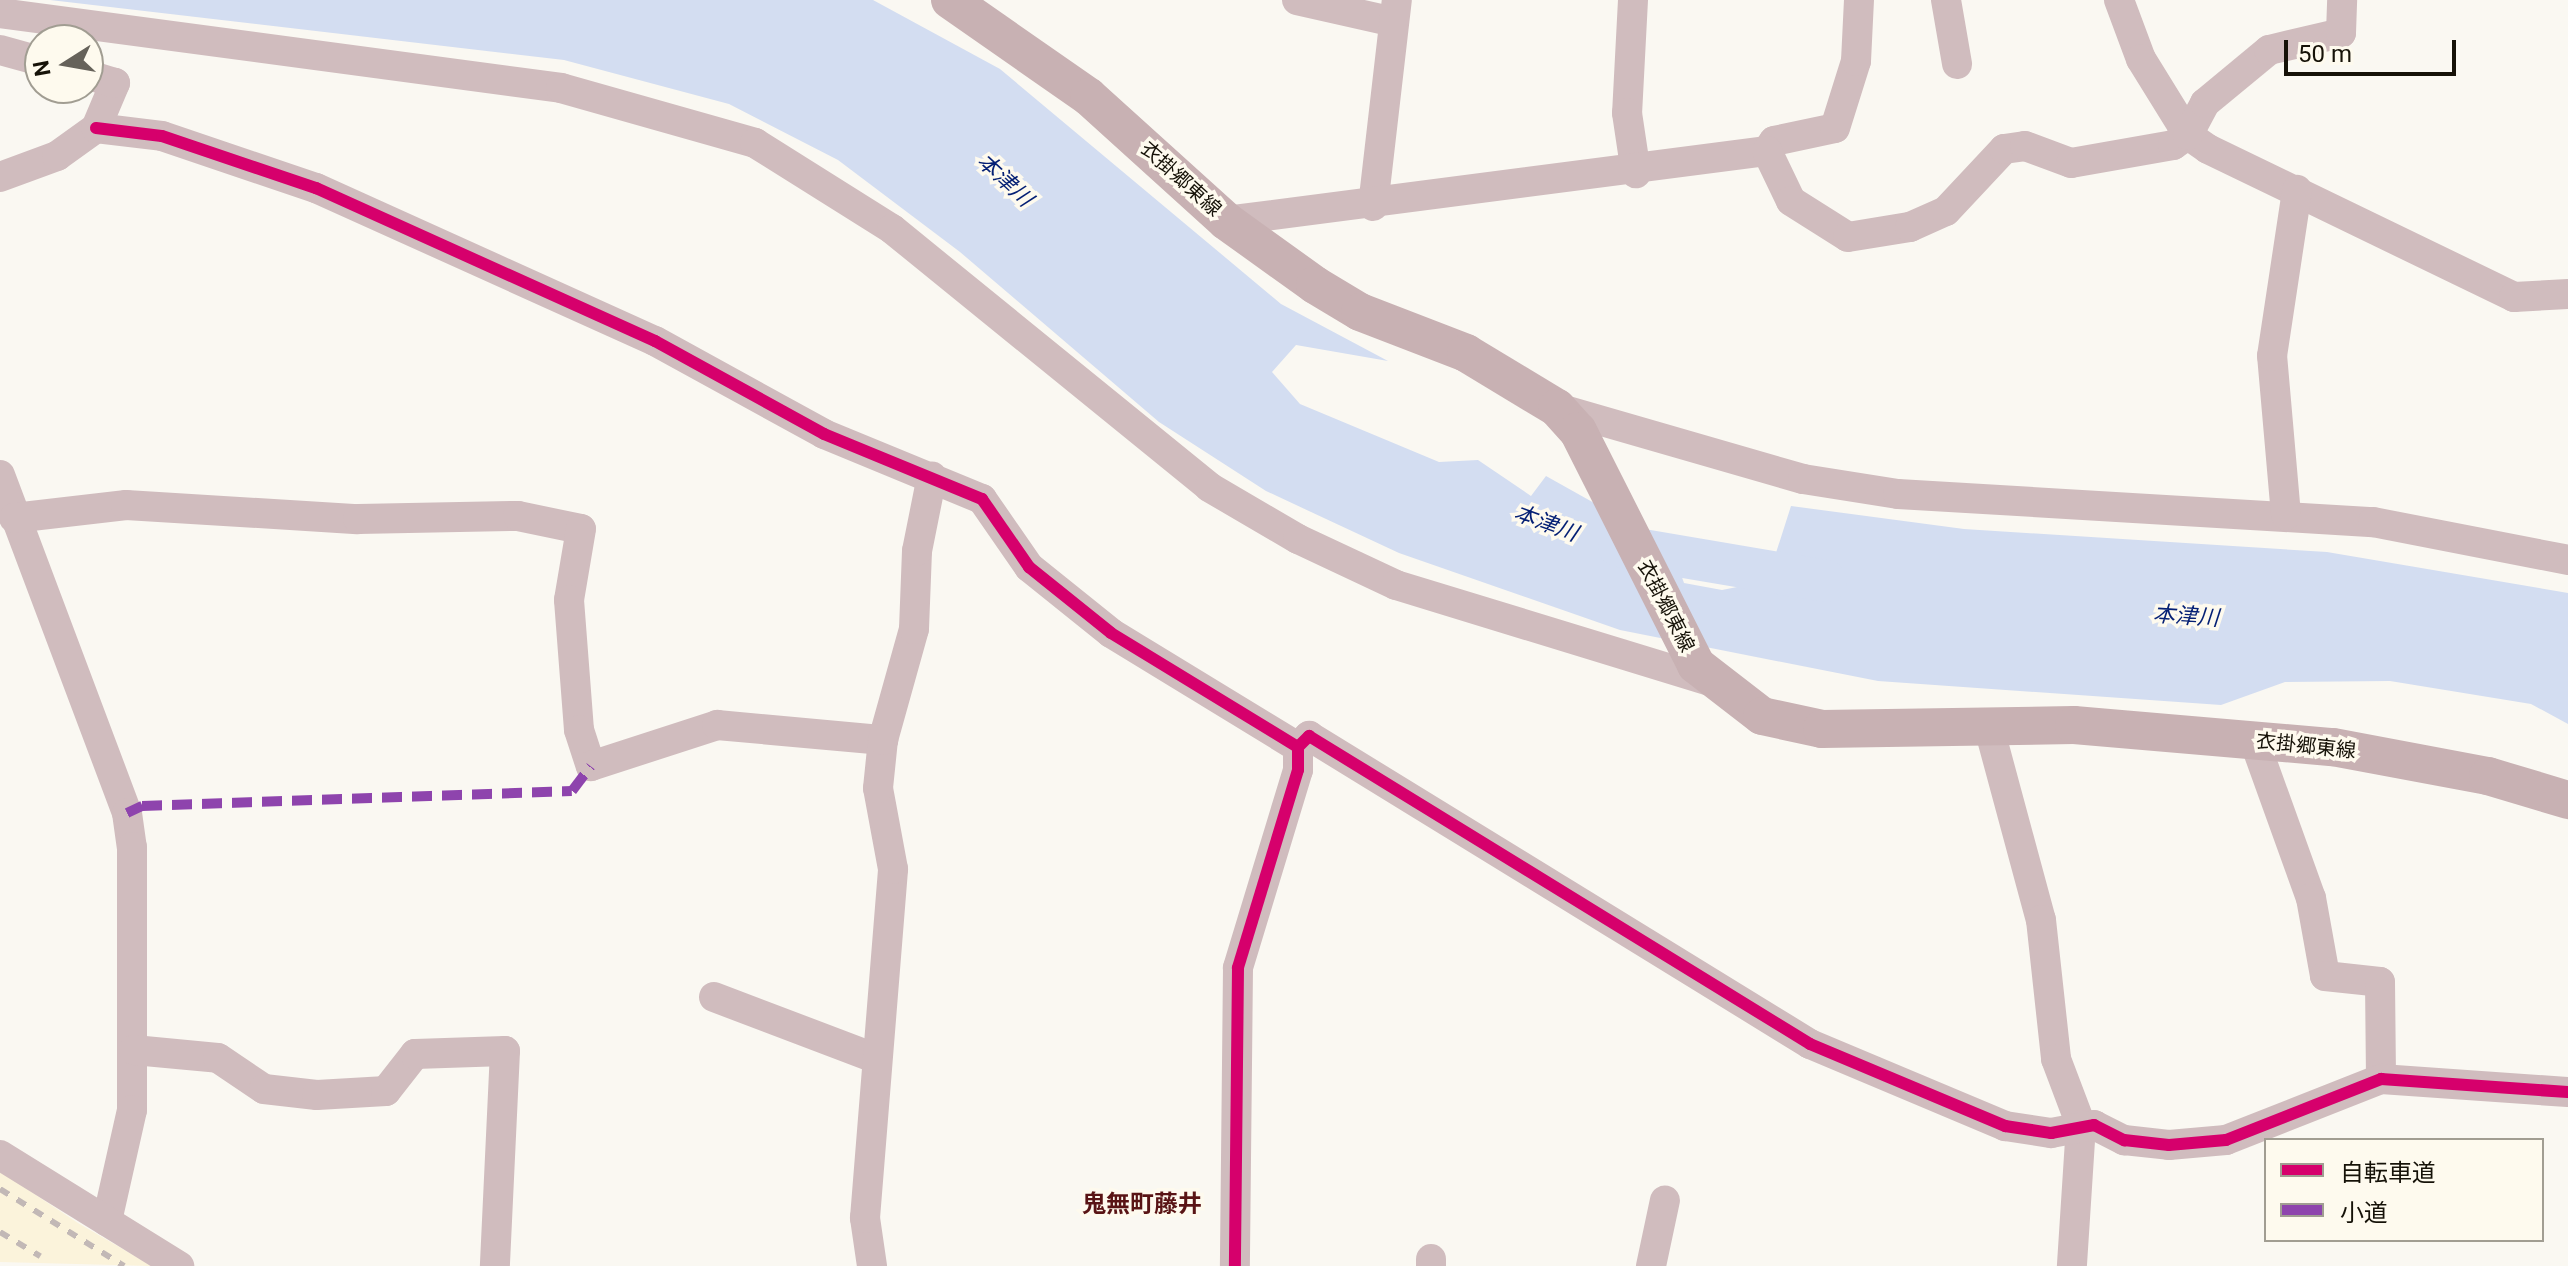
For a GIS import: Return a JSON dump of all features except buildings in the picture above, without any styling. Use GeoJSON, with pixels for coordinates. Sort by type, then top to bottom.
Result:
{"type":"FeatureCollection","features":[{"type":"Feature","properties":{"kind":"main road","name":"衣掛郷東線"},"geometry":{"type":"LineString","coordinates":[[950,0],[1089,97],[1226,221],[1360,312],[1466,353],[1568,419],[1705,674],[1762,716],[1822,729],[1988,724],[2254,740],[2411,758],[2568,800]]}},
{"type":"Feature","properties":{"kind":"street"},"geometry":{"type":"LineString","coordinates":[[1297,0],[1395,11],[1373,206]]}},
{"type":"Feature","properties":{"kind":"street"},"geometry":{"type":"LineString","coordinates":[[1633,0],[1627,113],[1636,173]]}},
{"type":"Feature","properties":{"kind":"street"},"geometry":{"type":"LineString","coordinates":[[1226,221],[1636,173],[1767,151],[1774,141],[1835,128],[1856,61],[1859,0]]}},
{"type":"Feature","properties":{"kind":"street"},"geometry":{"type":"LineString","coordinates":[[1946,0],[1957,64]]}},
{"type":"Feature","properties":{"kind":"street"},"geometry":{"type":"LineString","coordinates":[[2119,0],[2141,59],[2188,135],[2514,297],[2568,294]]}},
{"type":"Feature","properties":{"kind":"street"},"geometry":{"type":"LineString","coordinates":[[1767,151],[1791,201],[1848,237],[1910,227],[1946,211],[2004,149],[2025,146],[2071,163],[2173,145],[2188,135],[2205,103],[2269,50],[2341,33],[2342,0]]}},
{"type":"Feature","properties":{"kind":"street"},"geometry":{"type":"LineString","coordinates":[[0,13],[561,88],[755,143],[892,229],[1209,487],[1298,539],[1396,585],[1705,674]]}},
{"type":"Feature","properties":{"kind":"street"},"geometry":{"type":"LineString","coordinates":[[0,50],[24,57]]}},
{"type":"Feature","properties":{"kind":"street"},"geometry":{"type":"LineString","coordinates":[[0,177],[57,156],[96,128],[115,83],[104,80]]}},
{"type":"Feature","properties":{"kind":"street"},"geometry":{"type":"LineString","coordinates":[[96,128],[162,136],[316,188],[655,341],[824,434],[982,499],[1029,567],[1111,633],[1298,747]]}},
{"type":"Feature","properties":{"kind":"street"},"geometry":{"type":"LineString","coordinates":[[2286,515],[2272,356],[2297,190]]}},
{"type":"Feature","properties":{"kind":"street"},"geometry":{"type":"LineString","coordinates":[[1568,419],[1803,479],[1898,494],[2286,515],[2424,528],[2568,560]]}},
{"type":"Feature","properties":{"kind":"street"},"geometry":{"type":"LineString","coordinates":[[0,475],[127,813],[134,1050],[132,1110],[107,1221]]}},
{"type":"Feature","properties":{"kind":"street"},"geometry":{"type":"LineString","coordinates":[[872,1266],[865,1218],[893,869],[878,788],[883,740],[914,629],[917,551],[932,476]]}},
{"type":"Feature","properties":{"kind":"street"},"geometry":{"type":"LineString","coordinates":[[14,518],[126,505],[358,519],[518,516],[581,529],[569,600],[579,730],[591,766],[717,725],[883,740]]}},
{"type":"Feature","properties":{"kind":"street"},"geometry":{"type":"LineString","coordinates":[[1988,724],[2041,920],[2056,1059],[2081,1125],[2072,1266]]}},
{"type":"Feature","properties":{"kind":"street"},"geometry":{"type":"LineString","coordinates":[[1235,1266],[1238,968],[1298,770],[1298,747],[1309,736],[1810,1044],[1892,1084],[2005,1126],[2051,1133],[2081,1125],[2169,1145],[2226,1140],[2381,1079],[2568,1092]]}},
{"type":"Feature","properties":{"kind":"street"},"geometry":{"type":"LineString","coordinates":[[2254,740],[2311,898],[2325,976],[2380,982],[2381,1079]]}},
{"type":"Feature","properties":{"kind":"street"},"geometry":{"type":"LineString","coordinates":[[714,997],[877,1059]]}},
{"type":"Feature","properties":{"kind":"street"},"geometry":{"type":"LineString","coordinates":[[134,1050],[218,1058],[264,1089],[317,1095],[386,1091],[415,1054],[505,1051],[495,1266]]}},
{"type":"Feature","properties":{"kind":"street"},"geometry":{"type":"LineString","coordinates":[[0,1155],[179,1266]]}},
{"type":"Feature","properties":{"kind":"street"},"geometry":{"type":"LineString","coordinates":[[1651,1266],[1665,1200]]}},
{"type":"Feature","properties":{"kind":"shaded area"},"geometry":{"type":"Polygon","coordinates":[[[0,1171],[78,1223],[152,1266],[0,1262],[0,1171]]]}},
{"type":"Feature","properties":{"kind":"water"},"geometry":{"type":"Polygon","coordinates":[[[50,0],[873,0],[1000,69],[1281,304],[1388,361],[1296,345],[1272,372],[1300,404],[1439,462],[1478,460],[1531,496],[1546,476],[1671,546],[1684,583],[1722,590],[1767,581],[1791,506],[1964,529],[2327,552],[2568,593],[2568,724],[2531,704],[2390,681],[2285,682],[2221,705],[1878,681],[1620,630],[1399,553],[1266,491],[1159,422],[960,252],[838,160],[729,104],[564,60],[50,0]]]}},
{"type":"Feature","properties":{"kind":"waterway","name":"本津川"},"geometry":{"type":"LineString","coordinates":[[1619,546],[1826,581]]}},
{"type":"Feature","properties":{"kind":"railway"},"geometry":{"type":"LineString","coordinates":[[0,1189],[124,1266]]}},
{"type":"Feature","properties":{"kind":"railway"},"geometry":{"type":"LineString","coordinates":[[0,1232],[40,1256]]}},
{"type":"Feature","properties":{"kind":"marked path"},"geometry":{"type":"LineString","coordinates":[[127,813],[142,806],[572,791],[591,766]]}},
{"type":"Feature","properties":{"kind":"cycle path"},"geometry":{"type":"LineString","coordinates":[[96,128],[162,136],[316,188],[655,341],[824,434],[982,499],[1029,567],[1111,633],[1298,747],[1298,770],[1238,968],[1235,1266]]}},
{"type":"Feature","properties":{"kind":"cycle path"},"geometry":{"type":"LineString","coordinates":[[1298,747],[1309,736],[1810,1044],[2005,1126],[2051,1133],[2094,1125],[2124,1140],[2169,1145],[2226,1140],[2381,1079],[2568,1092]]}},
{"type":"Feature","properties":{"kind":"district","name":"鬼無町藤井"},"geometry":{"type":"Point","coordinates":[1142,1205]}}]}
